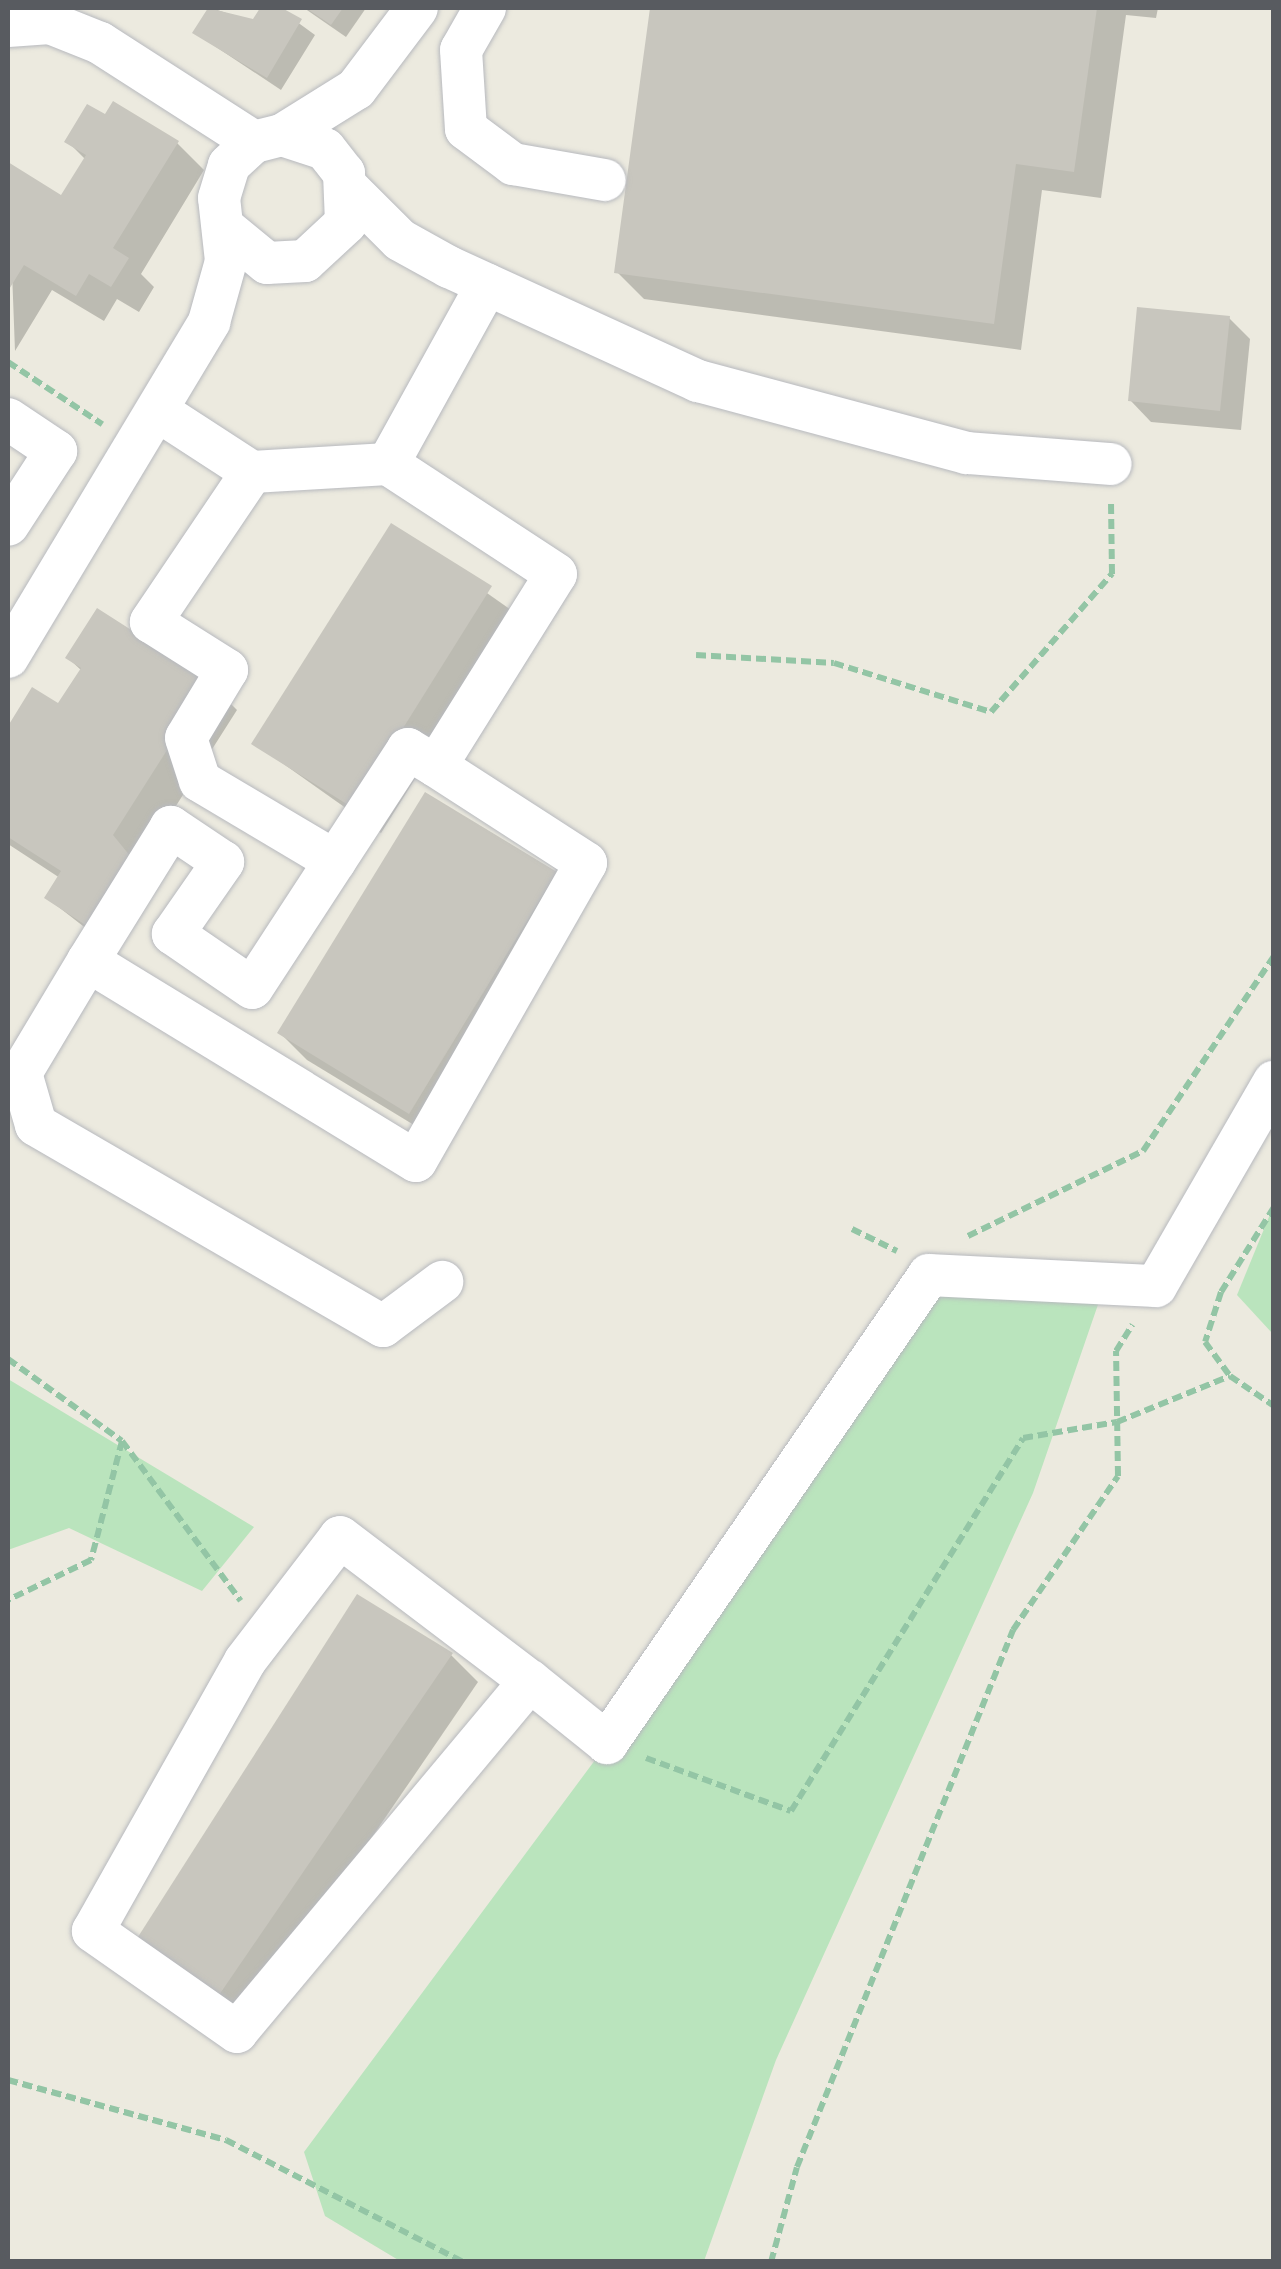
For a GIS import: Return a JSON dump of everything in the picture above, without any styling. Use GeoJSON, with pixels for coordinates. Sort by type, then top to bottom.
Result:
{"type":"FeatureCollection","features":[{"type":"Feature","properties":{"kind":"street"},"geometry":{"type":"LineString","coordinates":[[8,657],[197,346],[219,294],[226,230],[222,181],[268,139],[319,120],[367,76],[416,8]]}},
{"type":"Feature","properties":{"kind":"street"},"geometry":{"type":"LineString","coordinates":[[485,8],[460,50],[466,129],[513,164],[605,180]]}},
{"type":"Feature","properties":{"kind":"street"},"geometry":{"type":"LineString","coordinates":[[8,26],[49,15],[268,139],[325,149],[346,181],[400,240],[468,276],[698,380],[967,453],[1111,464]]}},
{"type":"Feature","properties":{"kind":"street"},"geometry":{"type":"LineString","coordinates":[[197,346],[300,262],[336,240],[367,76]]}},
{"type":"Feature","properties":{"kind":"street"},"geometry":{"type":"LineString","coordinates":[[226,230],[249,255],[300,262],[372,256],[468,276]]}},
{"type":"Feature","properties":{"kind":"street"},"geometry":{"type":"LineString","coordinates":[[388,464],[468,276]]}},
{"type":"Feature","properties":{"kind":"street"},"geometry":{"type":"LineString","coordinates":[[8,419],[56,451],[8,525]]}},
{"type":"Feature","properties":{"kind":"street"},"geometry":{"type":"LineString","coordinates":[[147,429],[252,472],[388,464],[556,574],[436,766]]}},
{"type":"Feature","properties":{"kind":"street"},"geometry":{"type":"LineString","coordinates":[[252,472],[151,622],[227,670],[186,738],[200,781],[335,861]]}},
{"type":"Feature","properties":{"kind":"street"},"geometry":{"type":"LineString","coordinates":[[88,961],[416,1160],[586,863],[408,749],[252,988],[173,934],[223,862],[170,827],[88,961],[21,1073],[36,1124],[383,1326],[442,1282]]}},
{"type":"Feature","properties":{"kind":"street"},"geometry":{"type":"LineString","coordinates":[[530,1681],[237,2032],[93,1930],[266,1634],[340,1536],[530,1681],[607,1743],[930,1275],[1156,1286],[1274,1082]]}},
{"type":"Feature","properties":{"kind":"path"},"geometry":{"type":"LineString","coordinates":[[8,362],[147,429]]}},
{"type":"Feature","properties":{"kind":"path"},"geometry":{"type":"LineString","coordinates":[[696,655],[834,663],[992,712],[1112,574],[1111,464]]}},
{"type":"Feature","properties":{"kind":"path"},"geometry":{"type":"LineString","coordinates":[[956,1242],[1143,1151],[1274,956]]}},
{"type":"Feature","properties":{"kind":"path"},"geometry":{"type":"LineString","coordinates":[[1274,1206],[1221,1292],[1206,1342],[1230,1376],[1274,1406]]}},
{"type":"Feature","properties":{"kind":"path"},"geometry":{"type":"LineString","coordinates":[[852,1229],[860,1240],[908,1254]]}},
{"type":"Feature","properties":{"kind":"path"},"geometry":{"type":"LineString","coordinates":[[771,2262],[797,2167],[1013,1630],[1118,1476],[1116,1351],[1156,1286]]}},
{"type":"Feature","properties":{"kind":"path"},"geometry":{"type":"LineString","coordinates":[[8,1360],[122,1441],[266,1634]]}},
{"type":"Feature","properties":{"kind":"path"},"geometry":{"type":"LineString","coordinates":[[607,1743],[791,1811],[1023,1438],[1118,1422],[1230,1376]]}},
{"type":"Feature","properties":{"kind":"path"},"geometry":{"type":"LineString","coordinates":[[8,1600],[91,1560],[122,1441]]}},
{"type":"Feature","properties":{"kind":"path"},"geometry":{"type":"LineString","coordinates":[[8,2080],[226,2140],[463,2262]]}},
{"type":"Feature","properties":{"kind":"green space"},"geometry":{"type":"Polygon","coordinates":[[[1273,1207],[1273,1334],[1237,1295],[1273,1207]]]}},
{"type":"Feature","properties":{"kind":"green space"},"geometry":{"type":"Polygon","coordinates":[[[944,1290],[1102,1293],[1033,1493],[776,2060],[704,2261],[400,2261],[325,2216],[304,2152],[944,1290]]]}},
{"type":"Feature","properties":{"kind":"green space"},"geometry":{"type":"Polygon","coordinates":[[[8,1379],[254,1527],[202,1591],[69,1528],[8,1550],[8,1379]]]}},
{"type":"Feature","properties":{"kind":"building"},"geometry":{"type":"Polygon","coordinates":[[[208,8],[253,19],[260,8],[282,8],[302,19],[267,78],[192,33],[208,8]]]}},
{"type":"Feature","properties":{"kind":"building"},"geometry":{"type":"Polygon","coordinates":[[[306,8],[343,8],[331,25],[306,8]]]}},
{"type":"Feature","properties":{"kind":"building"},"geometry":{"type":"Polygon","coordinates":[[[650,8],[1097,8],[1074,172],[1016,164],[994,324],[614,273],[650,8]]]}},
{"type":"Feature","properties":{"kind":"building"},"geometry":{"type":"Polygon","coordinates":[[[113,101],[179,141],[113,248],[129,258],[111,287],[89,274],[76,296],[24,265],[8,291],[8,162],[61,195],[86,155],[64,142],[87,104],[105,114],[113,101]]]}},
{"type":"Feature","properties":{"kind":"building"},"geometry":{"type":"Polygon","coordinates":[[[1137,307],[1230,316],[1220,411],[1128,401],[1137,307]]]}},
{"type":"Feature","properties":{"kind":"building"},"geometry":{"type":"Polygon","coordinates":[[[391,523],[492,586],[353,808],[251,744],[391,523]]]}},
{"type":"Feature","properties":{"kind":"building"},"geometry":{"type":"Polygon","coordinates":[[[97,608],[211,681],[113,835],[131,857],[87,926],[44,898],[61,871],[8,837],[8,726],[32,687],[58,703],[81,668],[65,658],[97,608]]]}},
{"type":"Feature","properties":{"kind":"building"},"geometry":{"type":"Polygon","coordinates":[[[425,792],[557,872],[409,1114],[277,1033],[425,792]]]}},
{"type":"Feature","properties":{"kind":"building"},"geometry":{"type":"Polygon","coordinates":[[[357,1594],[453,1653],[217,1998],[129,1951],[357,1594]]]}}]}
